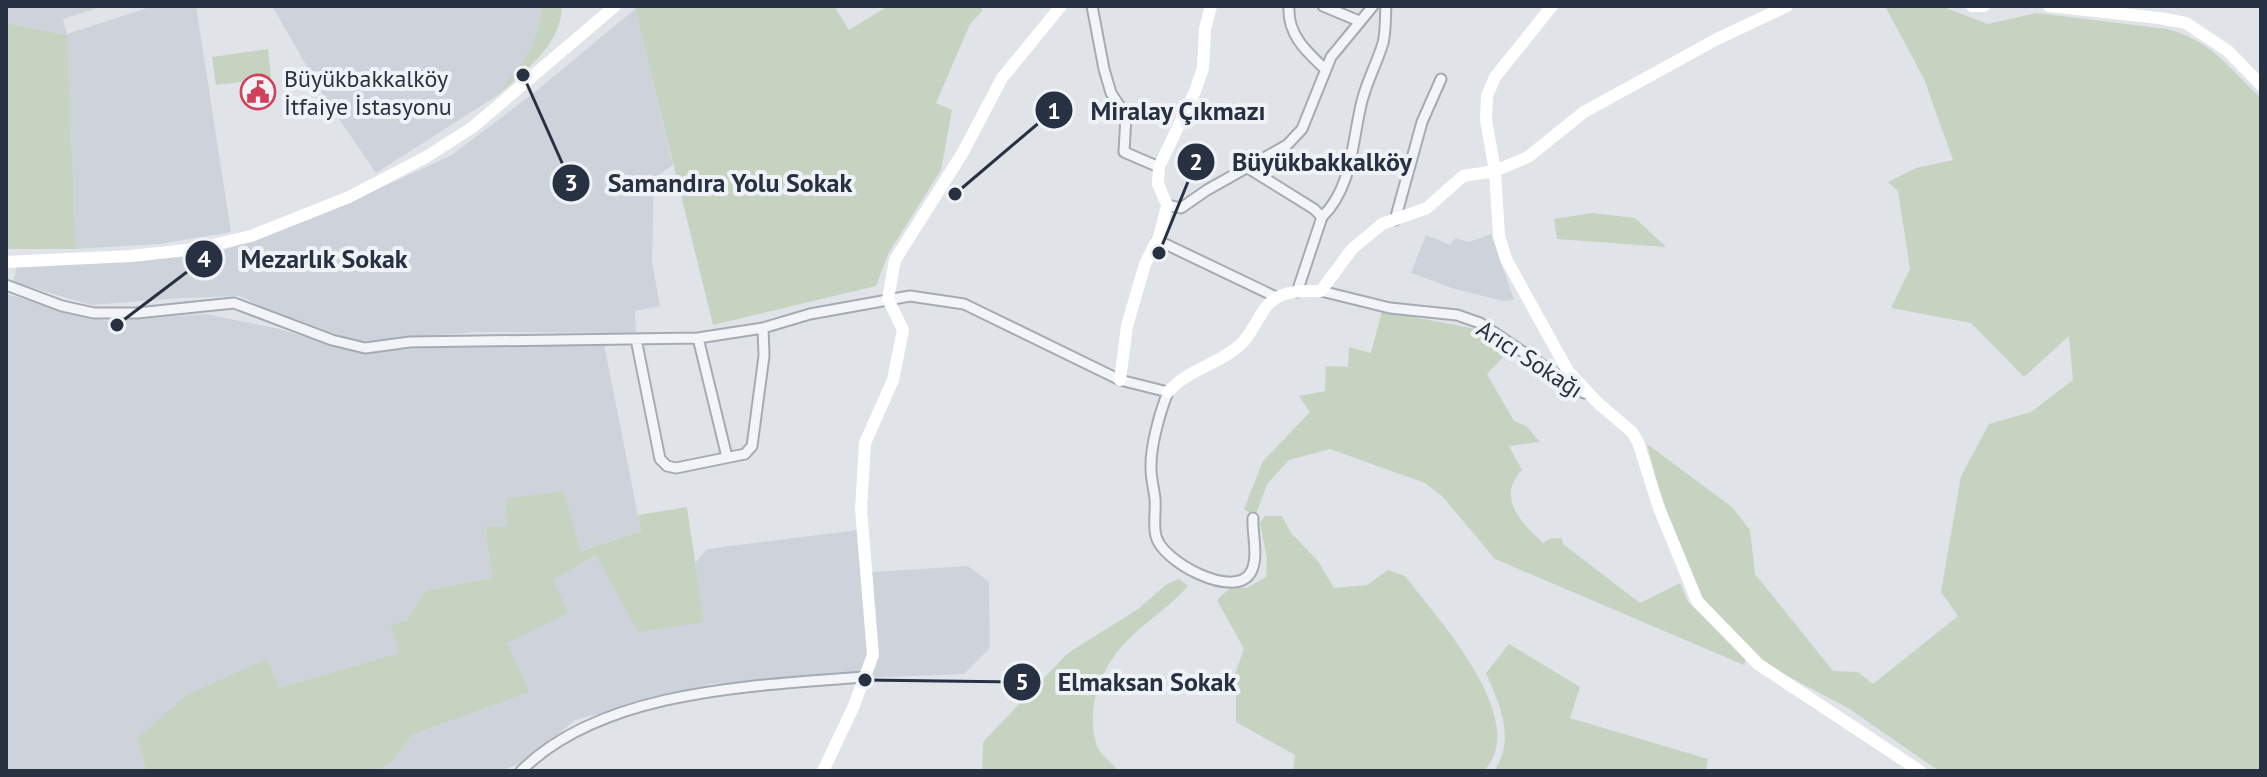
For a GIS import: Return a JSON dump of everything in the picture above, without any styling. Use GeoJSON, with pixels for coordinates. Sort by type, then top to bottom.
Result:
{"type":"FeatureCollection","features":[{"type":"Feature","properties":{"kind":"main road"},"geometry":{"type":"LineString","coordinates":[[6,262],[131,256],[195,249],[251,236],[349,197],[426,157],[473,127],[615,6]]}},
{"type":"Feature","properties":{"kind":"main road"},"geometry":{"type":"LineString","coordinates":[[823,771],[873,655],[861,509],[865,443],[893,380],[903,330],[888,299],[895,260],[962,154],[1002,78],[1061,6]]}},
{"type":"Feature","properties":{"kind":"main road"},"geometry":{"type":"LineString","coordinates":[[1120,380],[1127,326],[1167,205],[1158,184],[1159,167],[1203,68],[1205,29],[1211,6]]}},
{"type":"Feature","properties":{"kind":"main road"},"geometry":{"type":"LineString","coordinates":[[1552,6],[1495,77],[1487,96],[1486,120],[1495,171],[1499,236],[1506,259],[1568,371],[1598,403],[1632,432],[1638,442],[1659,508],[1697,601],[1758,664],[1920,771]]}},
{"type":"Feature","properties":{"kind":"main road"},"geometry":{"type":"LineString","coordinates":[[1168,392],[1180,379],[1214,363],[1242,344],[1276,297],[1321,291],[1352,249],[1382,224],[1427,208],[1463,176],[1495,171],[1528,157],[1584,112],[1717,39],[1787,6]]}},
{"type":"Feature","properties":{"kind":"main road"},"geometry":{"type":"LineString","coordinates":[[1972,6],[1984,6]]}},
{"type":"Feature","properties":{"kind":"main road"},"geometry":{"type":"LineString","coordinates":[[2049,6],[2186,23],[2228,51],[2261,85]]}},
{"type":"Feature","properties":{"kind":"street"},"geometry":{"type":"LineString","coordinates":[[1092,6],[1111,93],[1126,116],[1124,152],[1159,167]]}},
{"type":"Feature","properties":{"kind":"street"},"geometry":{"type":"LineString","coordinates":[[1289,6],[1292,30],[1303,48],[1326,70]]}},
{"type":"Feature","properties":{"kind":"street"},"geometry":{"type":"LineString","coordinates":[[1323,6],[1359,21]]}},
{"type":"Feature","properties":{"kind":"street"},"geometry":{"type":"LineString","coordinates":[[1167,205],[1181,208],[1287,145],[1302,129],[1331,57],[1373,6]]}},
{"type":"Feature","properties":{"kind":"street"},"geometry":{"type":"LineString","coordinates":[[1297,292],[1322,217],[1330,209],[1341,187],[1352,157],[1362,99],[1384,37],[1386,6]]}},
{"type":"Feature","properties":{"kind":"street"},"geometry":{"type":"LineString","coordinates":[[1395,220],[1422,122],[1441,79]]}},
{"type":"Feature","properties":{"kind":"street"},"geometry":{"type":"LineString","coordinates":[[1248,168],[1320,212],[1322,217]]}},
{"type":"Feature","properties":{"kind":"street"},"geometry":{"type":"LineString","coordinates":[[1157,240],[1276,297]]}},
{"type":"Feature","properties":{"kind":"street"},"geometry":{"type":"LineString","coordinates":[[6,285],[62,306],[94,313],[137,313],[234,303],[332,340],[365,348],[410,342],[698,338],[763,328],[810,314],[910,296],[964,304],[1120,380],[1168,392],[1150,468],[1155,496],[1156,538],[1171,558],[1200,575],[1228,582],[1240,581],[1250,574],[1254,563],[1253,518]]}},
{"type":"Feature","properties":{"kind":"street","name":"Arıcı Sokağı"},"geometry":{"type":"LineString","coordinates":[[1321,291],[1390,308],[1457,315],[1480,323],[1598,403]]}},
{"type":"Feature","properties":{"kind":"street"},"geometry":{"type":"LineString","coordinates":[[636,339],[663,463],[676,468],[745,454],[753,443],[764,356],[763,328]]}},
{"type":"Feature","properties":{"kind":"street"},"geometry":{"type":"LineString","coordinates":[[698,338],[727,457]]}},
{"type":"Feature","properties":{"kind":"street"},"geometry":{"type":"LineString","coordinates":[[521,771],[548,748],[573,733],[649,706],[733,690],[864,677]]}},
{"type":"Feature","properties":{"kind":"shaded area"},"geometry":{"type":"Polygon","coordinates":[[[6,6],[104,6],[63,19],[67,34],[153,6],[196,6],[231,232],[159,244],[76,249],[67,35],[6,23],[6,6]]]}},
{"type":"Feature","properties":{"kind":"shaded area"},"geometry":{"type":"Polygon","coordinates":[[[272,6],[543,6],[532,47],[498,95],[376,173],[328,103],[272,6]]]}},
{"type":"Feature","properties":{"kind":"shaded area"},"geometry":{"type":"Polygon","coordinates":[[[635,9],[673,165],[654,178],[652,262],[660,306],[635,311],[636,333],[477,332],[361,341],[298,324],[240,296],[91,305],[13,282],[17,266],[216,253],[328,212],[452,155],[535,92],[635,9]]]}},
{"type":"Feature","properties":{"kind":"shaded area"},"geometry":{"type":"Polygon","coordinates":[[[1491,234],[1514,300],[1503,301],[1455,289],[1411,273],[1426,235],[1450,245],[1455,238],[1469,242],[1491,234]]]}},
{"type":"Feature","properties":{"kind":"shaded area"},"geometry":{"type":"Polygon","coordinates":[[[6,294],[105,321],[206,314],[275,328],[362,352],[604,344],[641,531],[580,551],[505,500],[507,527],[485,527],[492,578],[426,590],[406,621],[400,653],[279,688],[268,659],[137,739],[146,771],[6,771],[6,294]]]}},
{"type":"Feature","properties":{"kind":"shaded area"},"geometry":{"type":"Polygon","coordinates":[[[866,529],[871,572],[968,566],[989,582],[990,648],[964,674],[710,684],[575,720],[551,740],[542,754],[501,771],[374,771],[391,764],[412,735],[530,692],[506,643],[567,613],[552,580],[597,555],[703,622],[695,563],[707,549],[866,529]]]}},
{"type":"Feature","properties":{"kind":"green space"},"geometry":{"type":"Polygon","coordinates":[[[543,6],[562,6],[555,33],[540,56],[498,95],[532,47],[543,6]]]}},
{"type":"Feature","properties":{"kind":"green space"},"geometry":{"type":"Polygon","coordinates":[[[641,6],[834,6],[849,30],[888,6],[979,6],[983,10],[970,24],[936,103],[952,110],[941,170],[888,254],[876,286],[713,325],[635,9],[641,6]]]}},
{"type":"Feature","properties":{"kind":"green space"},"geometry":{"type":"Polygon","coordinates":[[[1885,6],[1941,6],[1988,24],[2036,13],[2167,29],[2208,48],[2261,98],[2261,771],[1942,771],[1848,708],[1778,671],[1763,660],[1704,600],[1661,499],[1647,444],[1732,507],[1750,530],[1755,574],[1833,671],[1858,672],[1873,684],[1958,616],[1941,592],[1961,476],[1989,424],[2031,412],[2073,380],[2069,336],[2024,377],[1971,323],[1891,308],[1910,269],[1898,191],[1888,182],[1916,168],[1953,160],[1924,79],[1885,6]]]}},
{"type":"Feature","properties":{"kind":"green space"},"geometry":{"type":"Polygon","coordinates":[[[6,23],[67,35],[76,249],[6,249],[6,23]]]}},
{"type":"Feature","properties":{"kind":"green space"},"geometry":{"type":"Polygon","coordinates":[[[268,49],[271,78],[216,85],[212,57],[268,49]]]}},
{"type":"Feature","properties":{"kind":"green space"},"geometry":{"type":"Polygon","coordinates":[[[1592,213],[1635,218],[1666,247],[1557,239],[1554,219],[1592,213]]]}},
{"type":"Feature","properties":{"kind":"green space"},"geometry":{"type":"Polygon","coordinates":[[[1382,311],[1476,329],[1510,350],[1487,374],[1514,421],[1526,426],[1540,442],[1509,446],[1522,470],[1514,480],[1511,491],[1520,519],[1543,543],[1562,538],[1563,544],[1640,603],[1680,583],[1688,602],[1746,659],[1744,665],[1495,559],[1442,496],[1425,483],[1330,449],[1289,460],[1267,484],[1255,517],[1244,509],[1263,461],[1310,412],[1299,396],[1325,391],[1326,366],[1348,367],[1349,347],[1371,353],[1382,311]]]}},
{"type":"Feature","properties":{"kind":"green space"},"geometry":{"type":"Polygon","coordinates":[[[563,491],[581,551],[641,531],[638,515],[687,507],[704,622],[638,632],[596,555],[553,580],[568,613],[507,643],[530,692],[412,735],[391,764],[374,771],[146,771],[137,739],[186,695],[268,659],[279,688],[399,653],[391,625],[406,621],[426,590],[492,578],[485,527],[507,526],[505,499],[563,491]]]}},
{"type":"Feature","properties":{"kind":"green space"},"geometry":{"type":"Polygon","coordinates":[[[1265,516],[1282,516],[1291,533],[1318,561],[1334,588],[1367,585],[1388,570],[1405,576],[1457,643],[1489,698],[1496,725],[1496,750],[1484,771],[1293,771],[1295,755],[1236,722],[1236,671],[1244,649],[1217,600],[1231,587],[1247,588],[1266,577],[1267,559],[1260,523],[1265,516]]]}},
{"type":"Feature","properties":{"kind":"green space"},"geometry":{"type":"Polygon","coordinates":[[[1179,579],[1188,586],[1123,645],[1108,666],[1097,691],[1093,730],[1097,747],[1119,771],[982,771],[983,742],[1068,653],[1138,609],[1167,584],[1179,579]]]}},
{"type":"Feature","properties":{"kind":"green space"},"geometry":{"type":"Polygon","coordinates":[[[1509,644],[1580,687],[1570,718],[1708,759],[1706,771],[1494,771],[1501,759],[1505,734],[1504,722],[1486,673],[1509,644]]]}},
{"type":"Feature","properties":{"kind":"place","name":"Samandıra Yolu Sokak"},"geometry":{"type":"Point","coordinates":[523,75]}},
{"type":"Feature","properties":{"kind":"place","name":"Büyükbakkalköy İtfaiye İstasyonu"},"geometry":{"type":"Point","coordinates":[258,92]}},
{"type":"Feature","properties":{"kind":"place","name":"Miralay Çıkmazı"},"geometry":{"type":"Point","coordinates":[955,194]}},
{"type":"Feature","properties":{"kind":"place","name":"Büyükbakkalköy"},"geometry":{"type":"Point","coordinates":[1159,253]}},
{"type":"Feature","properties":{"kind":"place","name":"Mezarlık Sokak"},"geometry":{"type":"Point","coordinates":[117,325]}},
{"type":"Feature","properties":{"kind":"place","name":"Elmaksan Sokak"},"geometry":{"type":"Point","coordinates":[865,680]}}]}
